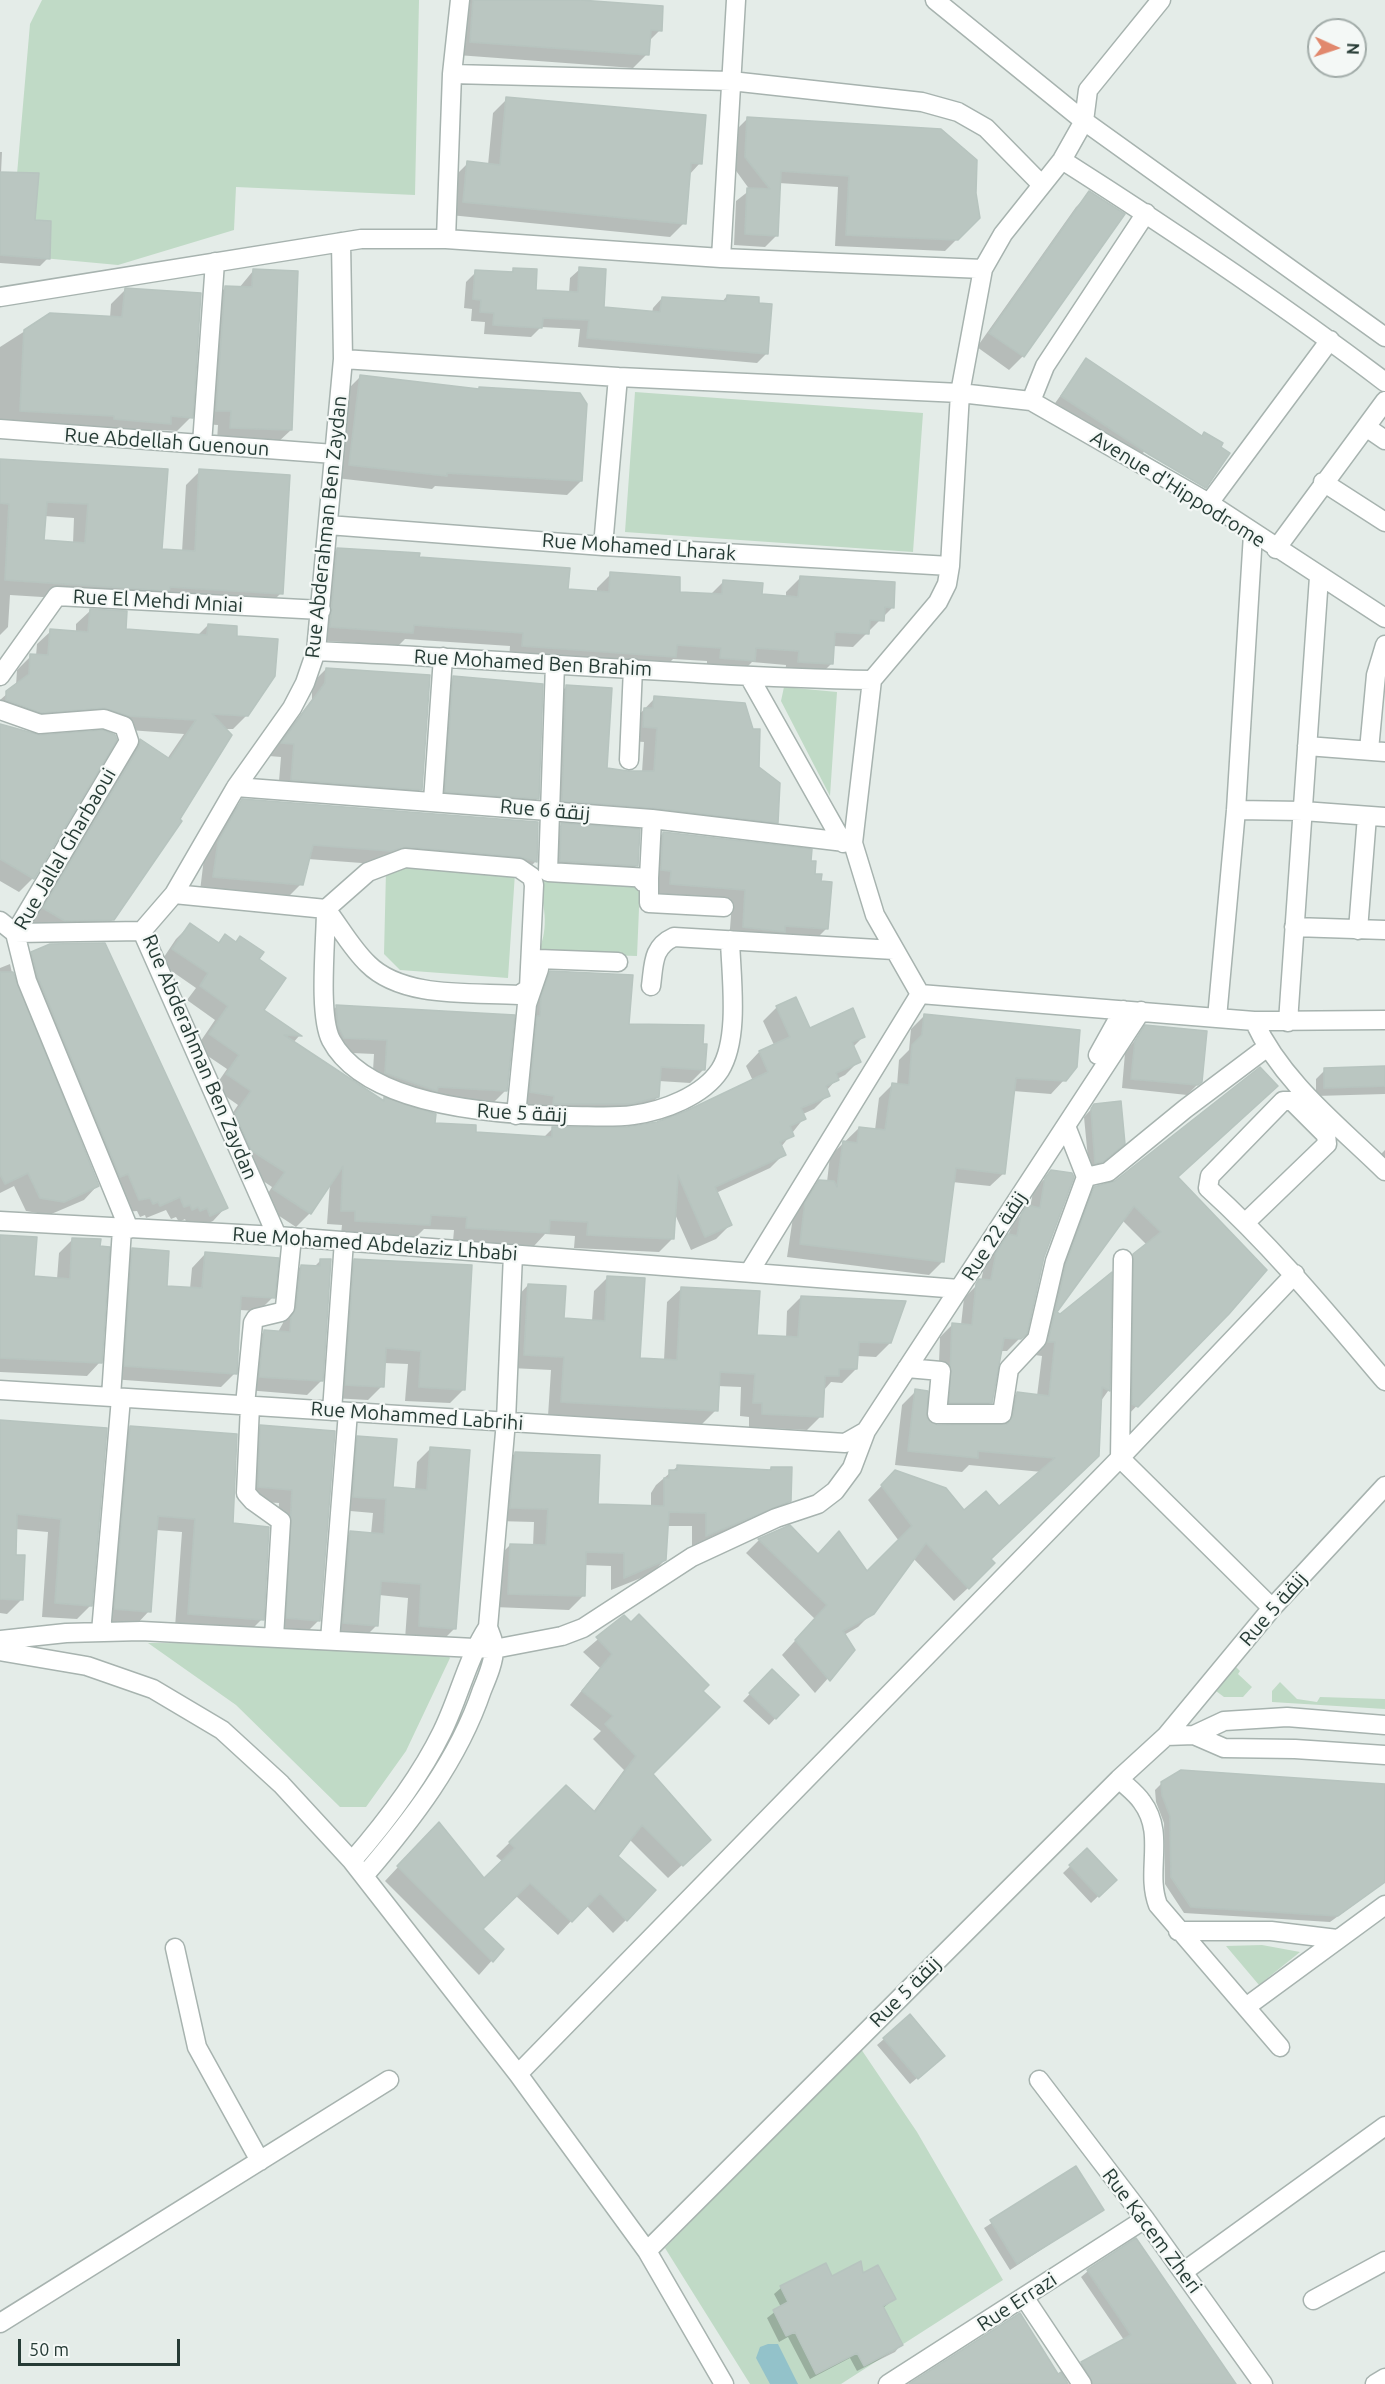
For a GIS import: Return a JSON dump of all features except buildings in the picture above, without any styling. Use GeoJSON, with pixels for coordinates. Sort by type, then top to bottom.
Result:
{"type":"FeatureCollection","features":[{"type":"Feature","properties":{"kind":"street"},"geometry":{"type":"LineString","coordinates":[[446,239],[452,74],[460,0]]}},
{"type":"Feature","properties":{"kind":"street"},"geometry":{"type":"LineString","coordinates":[[721,258],[736,0]]}},
{"type":"Feature","properties":{"kind":"street"},"geometry":{"type":"LineString","coordinates":[[935,0],[1084,121],[1385,337]]}},
{"type":"Feature","properties":{"kind":"street"},"geometry":{"type":"LineString","coordinates":[[848,843],[872,680],[938,602],[947,584],[960,393],[983,269],[1003,234],[1062,160],[1084,121],[1088,90],[1161,0]]}},
{"type":"Feature","properties":{"kind":"street"},"geometry":{"type":"LineString","coordinates":[[452,74],[731,81],[922,102],[958,112],[986,128],[1042,185]]}},
{"type":"Feature","properties":{"kind":"street"},"geometry":{"type":"LineString","coordinates":[[1062,160],[1146,213],[1330,340],[1385,382]]}},
{"type":"Feature","properties":{"kind":"street"},"geometry":{"type":"LineString","coordinates":[[1031,401],[1045,366],[1146,213]]}},
{"type":"Feature","properties":{"kind":"street"},"geometry":{"type":"LineString","coordinates":[[0,297],[341,242],[446,239],[721,258],[983,269]]}},
{"type":"Feature","properties":{"kind":"street","name":"Rue Abderahman Ben Zaydan"},"geometry":{"type":"LineString","coordinates":[[285,1237],[142,931],[174,894],[236,787],[292,708],[305,683],[316,651],[343,359],[341,242]]}},
{"type":"Feature","properties":{"kind":"street"},"geometry":{"type":"LineString","coordinates":[[202,444],[215,262]]}},
{"type":"Feature","properties":{"kind":"street"},"geometry":{"type":"LineString","coordinates":[[1209,503],[1330,340]]}},
{"type":"Feature","properties":{"kind":"street","name":"Avenue d'Hippodrome"},"geometry":{"type":"LineString","coordinates":[[343,359],[618,377],[960,393],[1031,401],[1209,503],[1253,534],[1385,618]]}},
{"type":"Feature","properties":{"kind":"street"},"geometry":{"type":"LineString","coordinates":[[603,546],[618,377]]}},
{"type":"Feature","properties":{"kind":"street"},"geometry":{"type":"LineString","coordinates":[[1276,549],[1323,482],[1385,401]]}},
{"type":"Feature","properties":{"kind":"street"},"geometry":{"type":"LineString","coordinates":[[1366,427],[1385,440]]}},
{"type":"Feature","properties":{"kind":"street","name":"Rue Abdellah Guenoun"},"geometry":{"type":"LineString","coordinates":[[0,429],[334,454]]}},
{"type":"Feature","properties":{"kind":"street"},"geometry":{"type":"LineString","coordinates":[[1323,482],[1385,522]]}},
{"type":"Feature","properties":{"kind":"street","name":"Rue Mohamed Lharak"},"geometry":{"type":"LineString","coordinates":[[328,525],[603,546],[950,566]]}},
{"type":"Feature","properties":{"kind":"street"},"geometry":{"type":"LineString","coordinates":[[1217,1018],[1236,810],[1253,534]]}},
{"type":"Feature","properties":{"kind":"street"},"geometry":{"type":"LineString","coordinates":[[1288,1022],[1320,576]]}},
{"type":"Feature","properties":{"kind":"street","name":"Rue El Mehdi Mniai"},"geometry":{"type":"LineString","coordinates":[[0,676],[57,596],[321,610]]}},
{"type":"Feature","properties":{"kind":"street"},"geometry":{"type":"LineString","coordinates":[[1307,746],[1377,751],[1376,675],[1385,645]]}},
{"type":"Feature","properties":{"kind":"street","name":"Rue Mohamed Ben Brahim"},"geometry":{"type":"LineString","coordinates":[[316,651],[633,668],[750,678],[872,680]]}},
{"type":"Feature","properties":{"kind":"street"},"geometry":{"type":"LineString","coordinates":[[433,801],[443,657]]}},
{"type":"Feature","properties":{"kind":"street"},"geometry":{"type":"LineString","coordinates":[[555,664],[548,872],[646,880]]}},
{"type":"Feature","properties":{"kind":"street"},"geometry":{"type":"LineString","coordinates":[[629,760],[633,668]]}},
{"type":"Feature","properties":{"kind":"street"},"geometry":{"type":"LineString","coordinates":[[750,678],[848,843],[875,915],[920,994]]}},
{"type":"Feature","properties":{"kind":"street","name":"Rue Jallal Gharbaoui"},"geometry":{"type":"LineString","coordinates":[[0,710],[40,724],[104,719],[119,722],[129,735],[129,741],[15,933],[27,981],[125,1229]]}},
{"type":"Feature","properties":{"kind":"street","name":"Rue 6 زنقة"},"geometry":{"type":"LineString","coordinates":[[236,787],[652,819],[848,843]]}},
{"type":"Feature","properties":{"kind":"street"},"geometry":{"type":"LineString","coordinates":[[1236,810],[1303,811],[1376,816],[1358,930]]}},
{"type":"Feature","properties":{"kind":"street"},"geometry":{"type":"LineString","coordinates":[[652,819],[646,880],[649,903],[724,908]]}},
{"type":"Feature","properties":{"kind":"street"},"geometry":{"type":"LineString","coordinates":[[174,894],[326,909],[369,872],[405,858],[519,868],[532,877],[534,885],[529,988],[519,995],[415,988],[396,982],[368,964],[326,909]]}},
{"type":"Feature","properties":{"kind":"street","name":"Rue 5 زنقة"},"geometry":{"type":"LineString","coordinates":[[326,909],[325,1013],[331,1040],[351,1065],[382,1083],[423,1100],[467,1110],[516,1115],[633,1115],[683,1099],[711,1080],[727,1056],[731,1038],[730,940]]}},
{"type":"Feature","properties":{"kind":"street"},"geometry":{"type":"LineString","coordinates":[[0,921],[15,933],[142,931]]}},
{"type":"Feature","properties":{"kind":"street"},"geometry":{"type":"LineString","coordinates":[[1294,927],[1385,930]]}},
{"type":"Feature","properties":{"kind":"street"},"geometry":{"type":"LineString","coordinates":[[651,986],[655,953],[664,942],[674,937],[689,936],[894,950]]}},
{"type":"Feature","properties":{"kind":"street"},"geometry":{"type":"LineString","coordinates":[[516,1115],[527,1004],[539,969],[538,959],[618,962]]}},
{"type":"Feature","properties":{"kind":"street"},"geometry":{"type":"LineString","coordinates":[[920,994],[1254,1021],[1385,1020]]}},
{"type":"Feature","properties":{"kind":"street"},"geometry":{"type":"LineString","coordinates":[[750,1271],[920,994]]}},
{"type":"Feature","properties":{"kind":"street"},"geometry":{"type":"LineString","coordinates":[[954,1288],[973,1245],[1108,1040],[1132,1011]]}},
{"type":"Feature","properties":{"kind":"street","name":"Rue 22 زنقة"},"geometry":{"type":"LineString","coordinates":[[0,1640],[141,1631],[494,1649],[562,1636],[583,1628],[692,1557],[776,1518],[818,1504],[836,1491],[852,1468],[866,1431],[907,1368],[954,1288],[1066,1126],[1132,1011]]}},
{"type":"Feature","properties":{"kind":"street"},"geometry":{"type":"LineString","coordinates":[[1254,1021],[1266,1048],[1294,1083],[1385,1171]]}},
{"type":"Feature","properties":{"kind":"street"},"geometry":{"type":"LineString","coordinates":[[1086,1177],[1108,1172],[1185,1109],[1266,1048]]}},
{"type":"Feature","properties":{"kind":"street"},"geometry":{"type":"LineString","coordinates":[[1246,1222],[1327,1144],[1326,1135],[1292,1101],[1283,1101],[1208,1180],[1208,1188],[1246,1222],[1295,1274],[1385,1381]]}},
{"type":"Feature","properties":{"kind":"street"},"geometry":{"type":"LineString","coordinates":[[907,1368],[941,1371],[937,1414],[1002,1414],[1009,1369],[1037,1339],[1055,1261],[1086,1177],[1066,1126]]}},
{"type":"Feature","properties":{"kind":"street","name":"Rue Mohamed Abdelaziz Lhbabi"},"geometry":{"type":"LineString","coordinates":[[1,1218],[125,1229],[344,1241],[954,1288]]}},
{"type":"Feature","properties":{"kind":"street"},"geometry":{"type":"LineString","coordinates":[[101,1632],[125,1229]]}},
{"type":"Feature","properties":{"kind":"street"},"geometry":{"type":"LineString","coordinates":[[274,1637],[281,1521],[253,1501],[246,1493],[248,1406],[253,1323],[256,1318],[281,1312],[285,1307],[285,1237]]}},
{"type":"Feature","properties":{"kind":"street"},"geometry":{"type":"LineString","coordinates":[[330,1640],[340,1411],[344,1241]]}},
{"type":"Feature","properties":{"kind":"street"},"geometry":{"type":"LineString","coordinates":[[363,1876],[409,1824],[438,1780],[476,1707],[494,1649],[488,1627],[506,1421],[513,1254]]}},
{"type":"Feature","properties":{"kind":"street"},"geometry":{"type":"LineString","coordinates":[[1123,1259],[1118,1418],[1120,1458],[1272,1608]]}},
{"type":"Feature","properties":{"kind":"street"},"geometry":{"type":"LineString","coordinates":[[518,2074],[1120,1458],[1295,1274]]}},
{"type":"Feature","properties":{"kind":"street","name":"Rue Mohammed Labrihi"},"geometry":{"type":"LineString","coordinates":[[0,1390],[833,1444],[856,1439],[866,1431]]}},
{"type":"Feature","properties":{"kind":"street","name":"Rue 5 زنقة"},"geometry":{"type":"LineString","coordinates":[[647,2251],[1119,1779],[1166,1736],[1272,1608],[1385,1486]]}},
{"type":"Feature","properties":{"kind":"street"},"geometry":{"type":"LineString","coordinates":[[352,1861],[392,1811],[440,1735],[475,1647],[488,1627]]}},
{"type":"Feature","properties":{"kind":"street"},"geometry":{"type":"LineString","coordinates":[[0,1651],[87,1666],[153,1689],[222,1730],[281,1784],[352,1861],[518,2074],[647,2251],[724,2384]]}},
{"type":"Feature","properties":{"kind":"street"},"geometry":{"type":"LineString","coordinates":[[1166,1736],[1194,1734],[1224,1721],[1287,1717],[1385,1725]]}},
{"type":"Feature","properties":{"kind":"street"},"geometry":{"type":"LineString","coordinates":[[1194,1734],[1224,1748],[1295,1749],[1385,1755]]}},
{"type":"Feature","properties":{"kind":"street"},"geometry":{"type":"LineString","coordinates":[[1119,1779],[1142,1801],[1153,1820],[1156,1836],[1153,1892],[1158,1905],[1280,2047]]}},
{"type":"Feature","properties":{"kind":"street"},"geometry":{"type":"LineString","coordinates":[[1246,2007],[1385,1905]]}},
{"type":"Feature","properties":{"kind":"street"},"geometry":{"type":"LineString","coordinates":[[1178,1930],[1271,1931],[1337,1939]]}},
{"type":"Feature","properties":{"kind":"street"},"geometry":{"type":"LineString","coordinates":[[175,1948],[196,2047],[260,2161]]}},
{"type":"Feature","properties":{"kind":"street"},"geometry":{"type":"LineString","coordinates":[[0,2323],[389,2080]]}},
{"type":"Feature","properties":{"kind":"street","name":"Rue Kacem Zheri"},"geometry":{"type":"LineString","coordinates":[[1039,2080],[1145,2219],[1263,2384]]}},
{"type":"Feature","properties":{"kind":"street"},"geometry":{"type":"LineString","coordinates":[[1183,2272],[1385,2126]]}},
{"type":"Feature","properties":{"kind":"street","name":"Rue Errazi"},"geometry":{"type":"LineString","coordinates":[[888,2384],[1145,2219]]}},
{"type":"Feature","properties":{"kind":"street"},"geometry":{"type":"LineString","coordinates":[[1313,2300],[1385,2261]]}},
{"type":"Feature","properties":{"kind":"street"},"geometry":{"type":"LineString","coordinates":[[1024,2297],[1082,2384]]}},
{"type":"Feature","properties":{"kind":"street"},"geometry":{"type":"LineString","coordinates":[[1375,2384],[1385,2378]]}},
{"type":"Feature","properties":{"kind":"green space"},"geometry":{"type":"Polygon","coordinates":[[[42,0],[419,0],[415,195],[236,187],[234,230],[118,265],[10,255],[30,24],[42,0]]]}},
{"type":"Feature","properties":{"kind":"green space"},"geometry":{"type":"Polygon","coordinates":[[[635,392],[923,413],[913,552],[625,532],[635,392]]]}},
{"type":"Feature","properties":{"kind":"green space"},"geometry":{"type":"Polygon","coordinates":[[[784,687],[837,692],[830,796],[781,701],[784,687]]]}},
{"type":"Feature","properties":{"kind":"green space"},"geometry":{"type":"Polygon","coordinates":[[[394,864],[515,873],[508,978],[400,970],[384,954],[386,871],[394,864]]]}},
{"type":"Feature","properties":{"kind":"green space"},"geometry":{"type":"Polygon","coordinates":[[[537,877],[640,885],[637,956],[538,953],[545,924],[544,906],[537,877]]]}},
{"type":"Feature","properties":{"kind":"green space"},"geometry":{"type":"Polygon","coordinates":[[[148,1643],[440,1644],[450,1658],[406,1751],[366,1807],[340,1807],[236,1705],[148,1643]]]}},
{"type":"Feature","properties":{"kind":"green space"},"geometry":{"type":"Polygon","coordinates":[[[1230,1661],[1240,1671],[1238,1674],[1252,1687],[1243,1697],[1224,1697],[1216,1691],[1217,1680],[1230,1661]]]}},
{"type":"Feature","properties":{"kind":"green space"},"geometry":{"type":"Polygon","coordinates":[[[1280,1682],[1297,1699],[1317,1702],[1320,1697],[1385,1699],[1385,1709],[1272,1702],[1272,1691],[1280,1682]]]}},
{"type":"Feature","properties":{"kind":"green space"},"geometry":{"type":"Polygon","coordinates":[[[1262,1945],[1300,1952],[1259,1985],[1226,1946],[1262,1945]]]}},
{"type":"Feature","properties":{"kind":"green space"},"geometry":{"type":"Polygon","coordinates":[[[861,2049],[917,2132],[1003,2280],[841,2384],[750,2384],[665,2248],[861,2049]]]}},
{"type":"Feature","properties":{"kind":"water"},"geometry":{"type":"Polygon","coordinates":[[[778,2344],[798,2384],[770,2384],[756,2358],[760,2347],[778,2344]]]}}]}
